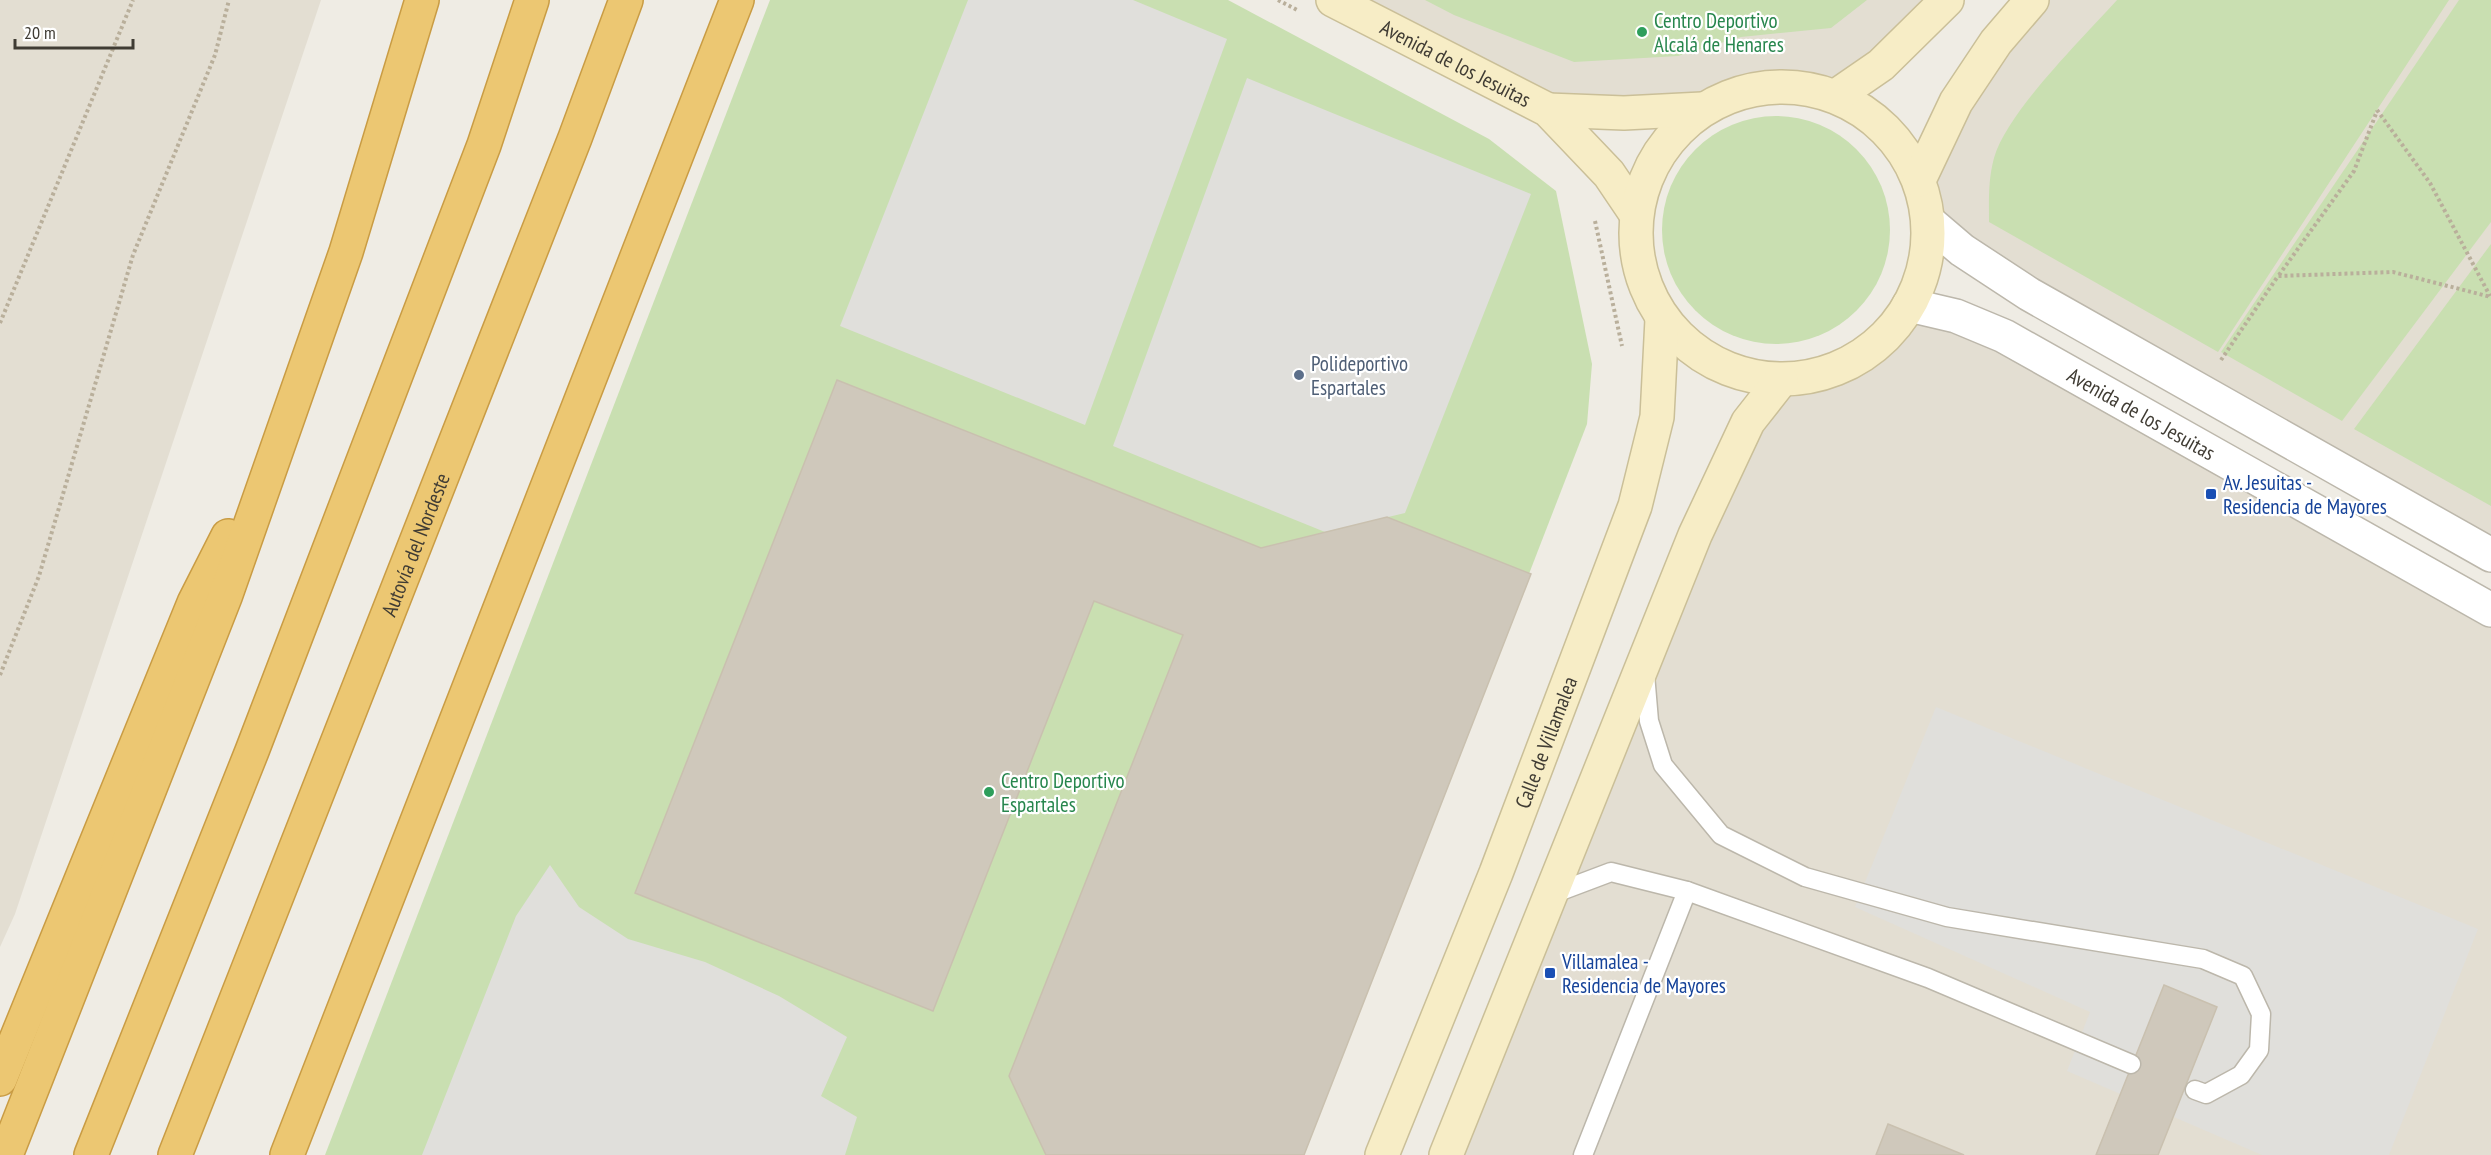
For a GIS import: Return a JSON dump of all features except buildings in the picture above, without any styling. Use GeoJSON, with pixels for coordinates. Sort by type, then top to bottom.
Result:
{"type":"FeatureCollection","features":[{"type":"Feature","properties":{"kind":"highway"},"geometry":{"type":"LineString","coordinates":[[6,1155],[225,597],[346,252],[422,0]]}},
{"type":"Feature","properties":{"kind":"highway"},"geometry":{"type":"LineString","coordinates":[[91,1155],[252,751],[484,145],[532,0]]}},
{"type":"Feature","properties":{"kind":"highway","name":"Autovía del Nordeste"},"geometry":{"type":"LineString","coordinates":[[254,953],[575,138],[626,0]]}},
{"type":"Feature","properties":{"kind":"highway"},"geometry":{"type":"LineString","coordinates":[[287,1155],[737,0]]}},
{"type":"Feature","properties":{"kind":"highway"},"geometry":{"type":"LineString","coordinates":[[0,1079],[194,603],[292,408]]}},
{"type":"Feature","properties":{"kind":"highway"},"geometry":{"type":"LineString","coordinates":[[175,1155],[254,953]]}},
{"type":"Feature","properties":{"kind":"highway"},"geometry":{"type":"LineString","coordinates":[[196,1155],[254,953]]}},
{"type":"Feature","properties":{"kind":"street"},"geometry":{"type":"LineString","coordinates":[[1836,96],[1881,65],[1947,0]]}},
{"type":"Feature","properties":{"kind":"street"},"geometry":{"type":"LineString","coordinates":[[1919,180],[1956,102],[1996,42],[2032,0]]}},
{"type":"Feature","properties":{"kind":"street","name":"Avenida de los Jesuitas"},"geometry":{"type":"LineString","coordinates":[[1321,8],[1548,110],[1624,113],[1702,109]]}},
{"type":"Feature","properties":{"kind":"street"},"geometry":{"type":"LineString","coordinates":[[1791,86],[1836,96],[1874,118],[1906,154],[1919,180],[1928,221],[1925,264],[1909,305],[1893,329],[1859,358],[1821,374],[1781,380],[1728,370],[1694,352],[1662,319],[1640,274],[1636,214],[1657,155],[1702,109],[1743,91],[1791,86]]}},
{"type":"Feature","properties":{"kind":"street","name":"Avenida de los Jesuitas"},"geometry":{"type":"LineString","coordinates":[[1548,110],[1609,174],[1636,214]]}},
{"type":"Feature","properties":{"kind":"street"},"geometry":{"type":"LineString","coordinates":[[1928,221],[1962,250],[2029,294],[2491,555]]}},
{"type":"Feature","properties":{"kind":"street","name":"Avenida de los Jesuitas"},"geometry":{"type":"LineString","coordinates":[[1909,305],[1956,316],[2004,336],[2491,610]]}},
{"type":"Feature","properties":{"kind":"street","name":"Calle de Villamalea"},"geometry":{"type":"LineString","coordinates":[[1382,1155],[1496,873],[1635,506],[1657,417],[1662,319]]}},
{"type":"Feature","properties":{"kind":"street"},"geometry":{"type":"LineString","coordinates":[[1446,1155],[1695,536],[1748,422],[1781,380]]}},
{"type":"Feature","properties":{"kind":"lane"},"geometry":{"type":"LineString","coordinates":[[1644,662],[1649,721],[1663,765],[1721,835],[1805,877],[1947,917],[2203,959],[2242,976],[2261,1014],[2259,1050],[2241,1075],[2206,1094],[2194,1090]]}},
{"type":"Feature","properties":{"kind":"lane"},"geometry":{"type":"LineString","coordinates":[[1550,895],[1611,872],[1687,891],[1928,978],[2131,1064]]}},
{"type":"Feature","properties":{"kind":"lane"},"geometry":{"type":"LineString","coordinates":[[1583,1155],[1687,891]]}},
{"type":"Feature","properties":{"kind":"path"},"geometry":{"type":"LineString","coordinates":[[0,322],[133,0]]}},
{"type":"Feature","properties":{"kind":"path"},"geometry":{"type":"LineString","coordinates":[[0,675],[39,576],[133,255],[215,55],[229,0]]}},
{"type":"Feature","properties":{"kind":"path"},"geometry":{"type":"LineString","coordinates":[[1278,0],[1321,8]]}},
{"type":"Feature","properties":{"kind":"path"},"geometry":{"type":"LineString","coordinates":[[2217,365],[2354,171],[2377,110],[2430,183],[2490,297]]}},
{"type":"Feature","properties":{"kind":"path"},"geometry":{"type":"LineString","coordinates":[[1594,217],[1623,350]]}},
{"type":"Feature","properties":{"kind":"path"},"geometry":{"type":"LineString","coordinates":[[2278,276],[2393,272],[2490,297]]}},
{"type":"Feature","properties":{"kind":"shaded area"},"geometry":{"type":"Polygon","coordinates":[[[0,0],[321,0],[15,914],[0,947],[0,0]]]}},
{"type":"Feature","properties":{"kind":"shaded area"},"geometry":{"type":"Polygon","coordinates":[[[968,0],[1133,0],[1227,39],[1085,425],[840,326],[968,0]]]}},
{"type":"Feature","properties":{"kind":"shaded area"},"geometry":{"type":"Polygon","coordinates":[[[1333,0],[1947,0],[1836,96],[1791,86],[1743,91],[1702,109],[1548,110],[1333,0]]]}},
{"type":"Feature","properties":{"kind":"shaded area"},"geometry":{"type":"Polygon","coordinates":[[[2032,0],[2491,0],[2491,555],[1928,221],[1919,180],[2032,0]]]}},
{"type":"Feature","properties":{"kind":"shaded area","name":"Polideportivo Espartales"},"geometry":{"type":"Polygon","coordinates":[[[1247,78],[1531,194],[1405,513],[1325,532],[1113,446],[1247,78]]]}},
{"type":"Feature","properties":{"kind":"shaded area"},"geometry":{"type":"Polygon","coordinates":[[[1909,305],[1956,316],[2491,610],[2491,1155],[1446,1155],[1550,895],[1781,380],[1821,374],[1859,358],[1893,329],[1909,305]]]}},
{"type":"Feature","properties":{"kind":"shaded area"},"geometry":{"type":"Polygon","coordinates":[[[1936,707],[2478,929],[2389,1155],[2262,1155],[2067,1071],[2090,1012],[1855,907],[1936,707]]]}},
{"type":"Feature","properties":{"kind":"shaded area"},"geometry":{"type":"Polygon","coordinates":[[[550,865],[579,907],[628,939],[705,962],[779,996],[847,1037],[821,1096],[857,1117],[845,1155],[422,1155],[516,916],[550,865]]]}},
{"type":"Feature","properties":{"kind":"green space","name":"Centro Deportivo Espartales"},"geometry":{"type":"Polygon","coordinates":[[[770,0],[1228,0],[1489,139],[1556,191],[1592,364],[1587,424],[1304,1155],[325,1155],[770,0]]]}},
{"type":"Feature","properties":{"kind":"green space","name":"Centro Deportivo Alcalá de Henares"},"geometry":{"type":"Polygon","coordinates":[[[1425,0],[1867,0],[1831,28],[1741,37],[1678,56],[1574,62],[1454,15],[1425,0]]]}},
{"type":"Feature","properties":{"kind":"green space"},"geometry":{"type":"Polygon","coordinates":[[[2117,0],[2449,0],[2218,352],[1989,222],[1989,190],[1994,158],[2014,119],[2048,76],[2117,0]]]}},
{"type":"Feature","properties":{"kind":"green space"},"geometry":{"type":"Polygon","coordinates":[[[2459,0],[2491,0],[2491,222],[2342,421],[2221,352],[2459,0]]]}},
{"type":"Feature","properties":{"kind":"green space"},"geometry":{"type":"Polygon","coordinates":[[[1765,116],[1787,116],[1820,124],[1857,149],[1882,186],[1890,219],[1888,252],[1882,274],[1857,311],[1820,336],[1787,344],[1765,344],[1732,336],[1695,311],[1670,274],[1662,241],[1662,219],[1670,186],[1695,149],[1732,124],[1765,116]]]}},
{"type":"Feature","properties":{"kind":"green space"},"geometry":{"type":"Polygon","coordinates":[[[2491,244],[2491,506],[2354,429],[2491,244]]]}},
{"type":"Feature","properties":{"kind":"place","name":"Centro Deportivo Alcalá de Henares"},"geometry":{"type":"Point","coordinates":[1642,32]}},
{"type":"Feature","properties":{"kind":"place","name":"Polideportivo Espartales"},"geometry":{"type":"Point","coordinates":[1299,375]}},
{"type":"Feature","properties":{"kind":"place","name":"Av. Jesuitas - Residencia de Mayores"},"geometry":{"type":"Point","coordinates":[2211,494]}},
{"type":"Feature","properties":{"kind":"place","name":"Centro Deportivo Espartales"},"geometry":{"type":"Point","coordinates":[989,792]}},
{"type":"Feature","properties":{"kind":"place","name":"Villamalea - Residencia de Mayores"},"geometry":{"type":"Point","coordinates":[1550,973]}}]}
